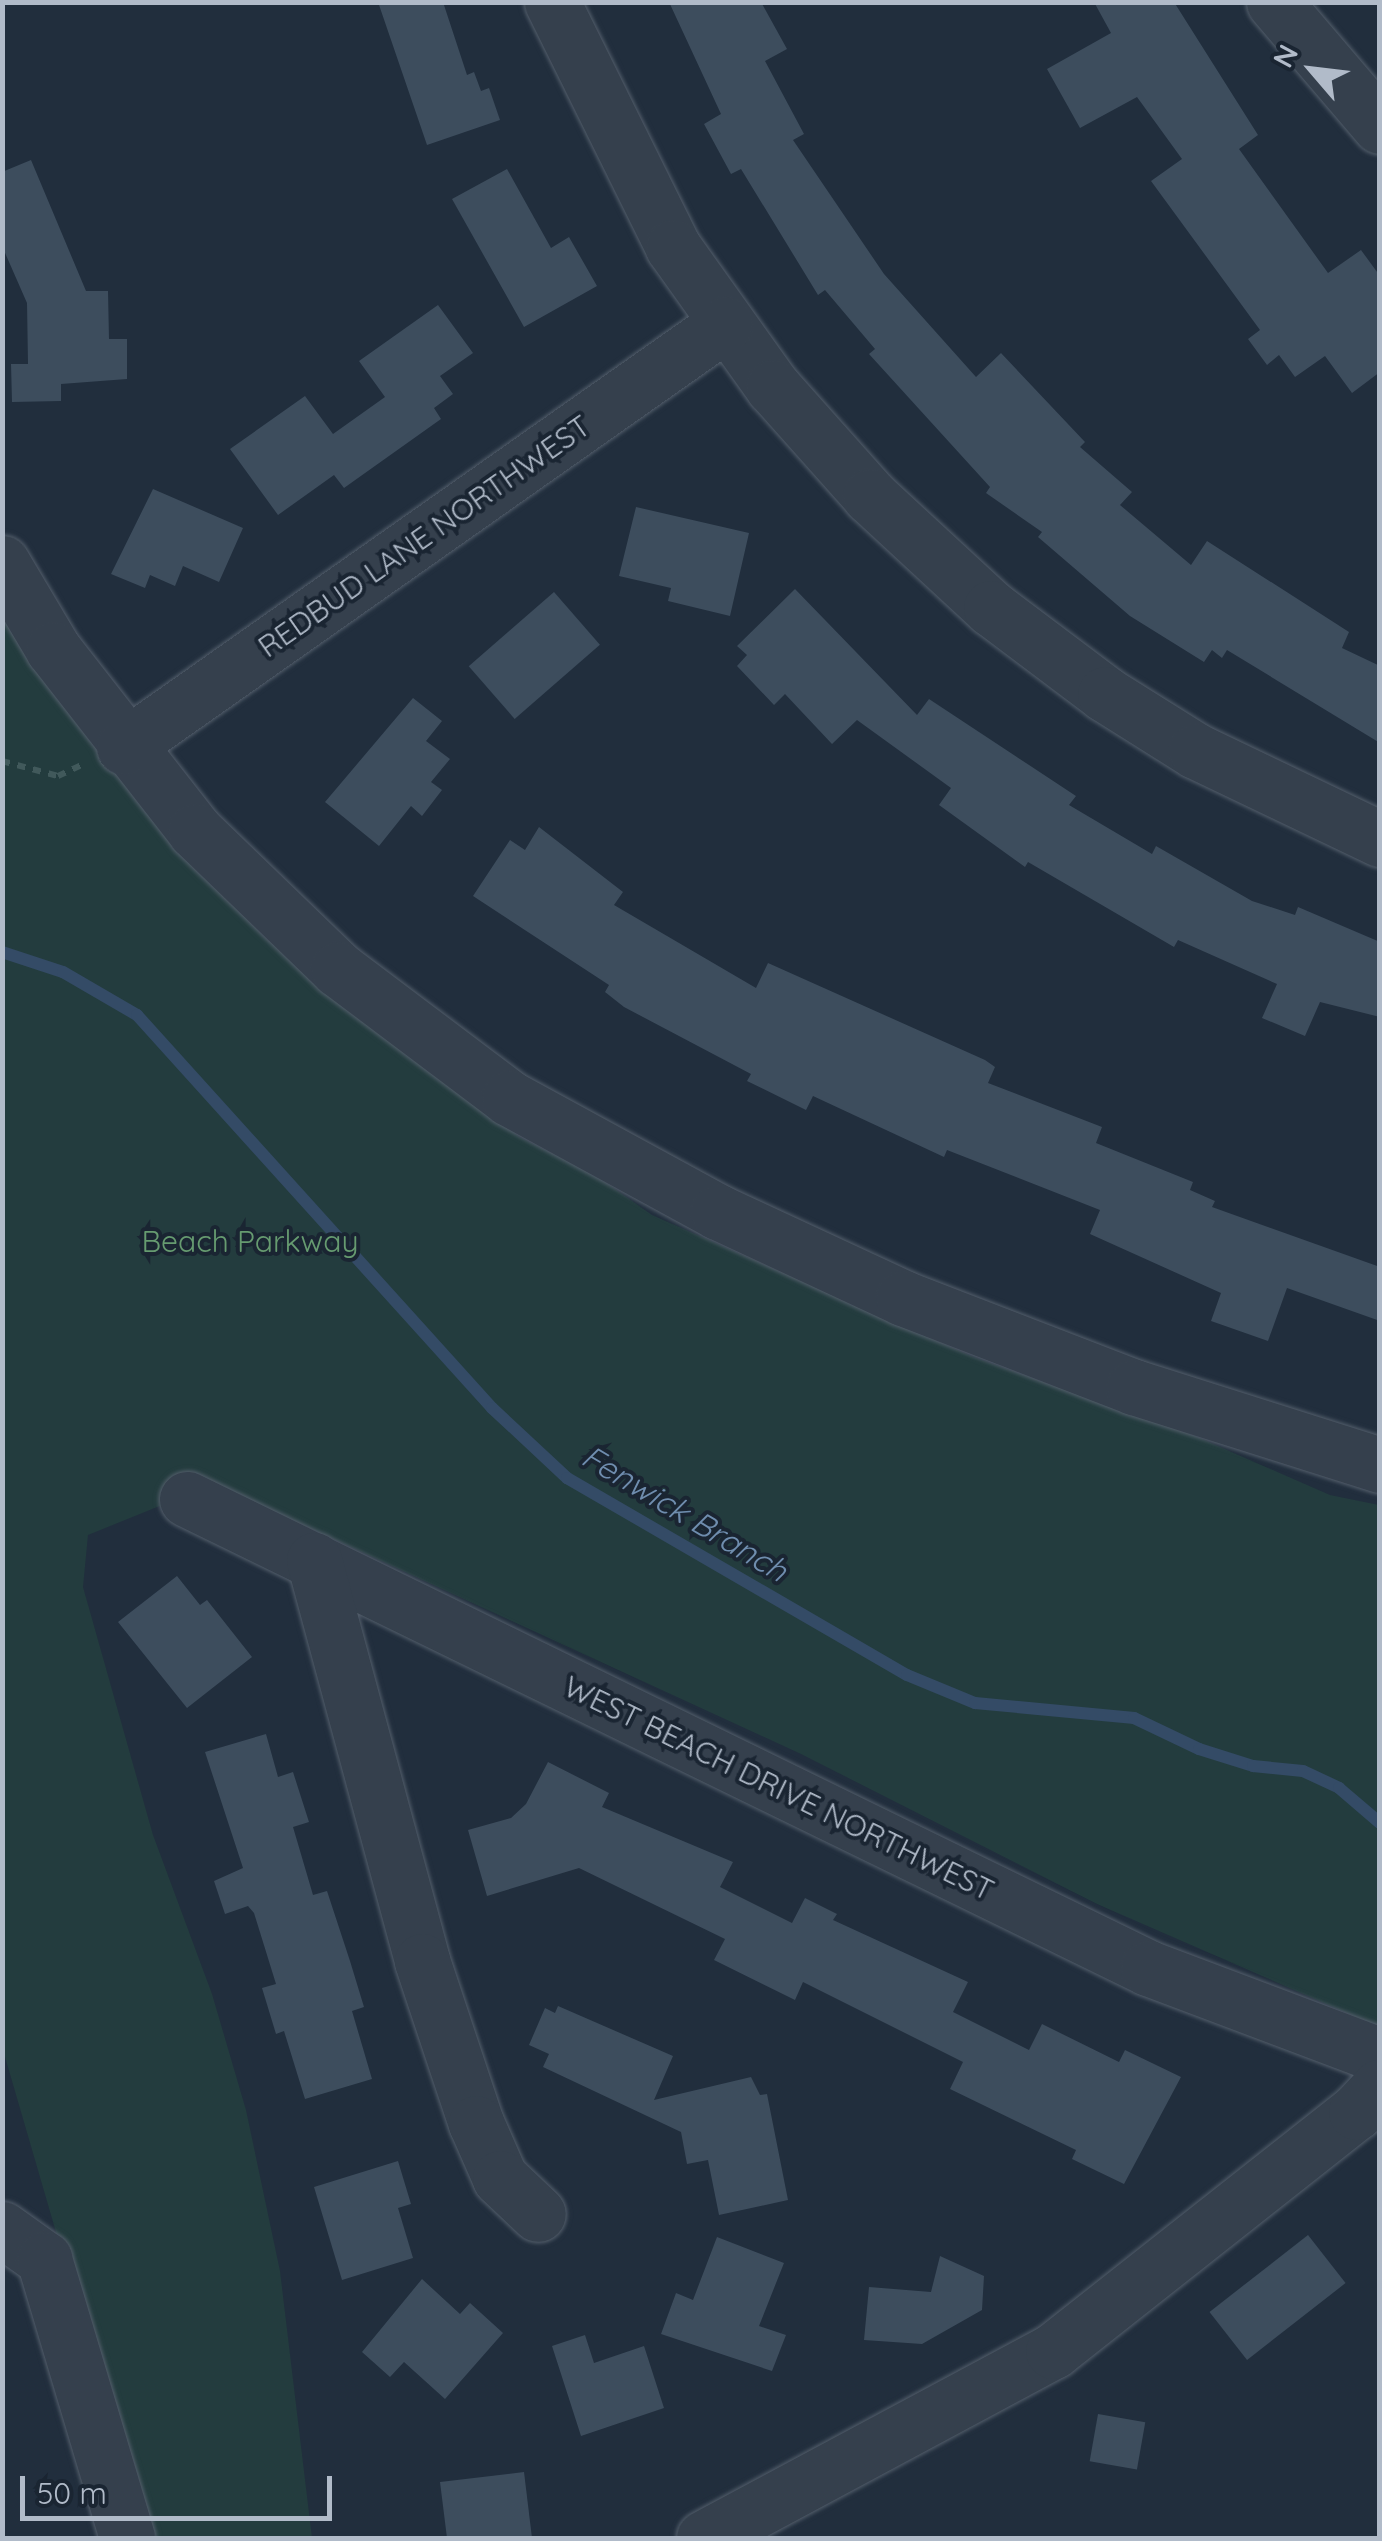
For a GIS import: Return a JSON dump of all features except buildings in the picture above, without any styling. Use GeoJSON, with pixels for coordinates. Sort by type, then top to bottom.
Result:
{"type":"FeatureCollection","features":[{"type":"Feature","properties":{"kind":"street"},"geometry":{"type":"LineString","coordinates":[[552,2],[642,193],[725,324],[870,496],[1033,642],[1196,750],[1380,840]]}},
{"type":"Feature","properties":{"kind":"street"},"geometry":{"type":"LineString","coordinates":[[1274,2],[1380,126]]}},
{"type":"Feature","properties":{"kind":"street","name":"REDBUD LANE NORTHWEST"},"geometry":{"type":"LineString","coordinates":[[124,746],[725,324]]}},
{"type":"Feature","properties":{"kind":"street"},"geometry":{"type":"LineString","coordinates":[[2,563],[53,650],[124,746],[195,831],[312,946],[450,1057],[539,1117],[733,1220],[949,1317],[1180,1403],[1380,1465]]}},
{"type":"Feature","properties":{"kind":"street","name":"WEST BEACH DRIVE NORTHWEST"},"geometry":{"type":"LineString","coordinates":[[188,1499],[1148,1968],[1380,2055]]}},
{"type":"Feature","properties":{"kind":"street"},"geometry":{"type":"LineString","coordinates":[[314,1560],[422,1960],[470,2105],[500,2178],[538,2214]]}},
{"type":"Feature","properties":{"kind":"street"},"geometry":{"type":"LineString","coordinates":[[704,2538],[1053,2351],[1356,2112],[1380,2086]]}},
{"type":"Feature","properties":{"kind":"street"},"geometry":{"type":"LineString","coordinates":[[2,2229],[44,2259],[127,2538]]}},
{"type":"Feature","properties":{"kind":"path"},"geometry":{"type":"LineString","coordinates":[[2,761],[58,776],[124,746]]}},
{"type":"Feature","properties":{"kind":"green space","name":"Beach Parkway"},"geometry":{"type":"Polygon","coordinates":[[[3,614],[162,826],[264,937],[519,1137],[592,1173],[652,1215],[973,1357],[1195,1436],[1330,1495],[1379,1505],[1379,2027],[1097,1904],[801,1754],[214,1484],[88,1535],[83,1587],[153,1835],[212,1994],[246,2110],[280,2271],[312,2538],[145,2538],[3,2050],[3,614]]]}},
{"type":"Feature","properties":{"kind":"waterway","name":"Fenwick Branch"},"geometry":{"type":"LineString","coordinates":[[2,952],[63,972],[137,1015],[492,1408],[567,1478],[907,1675],[975,1703],[1134,1718],[1199,1749],[1253,1766],[1303,1771],[1339,1788],[1380,1823]]}}]}
